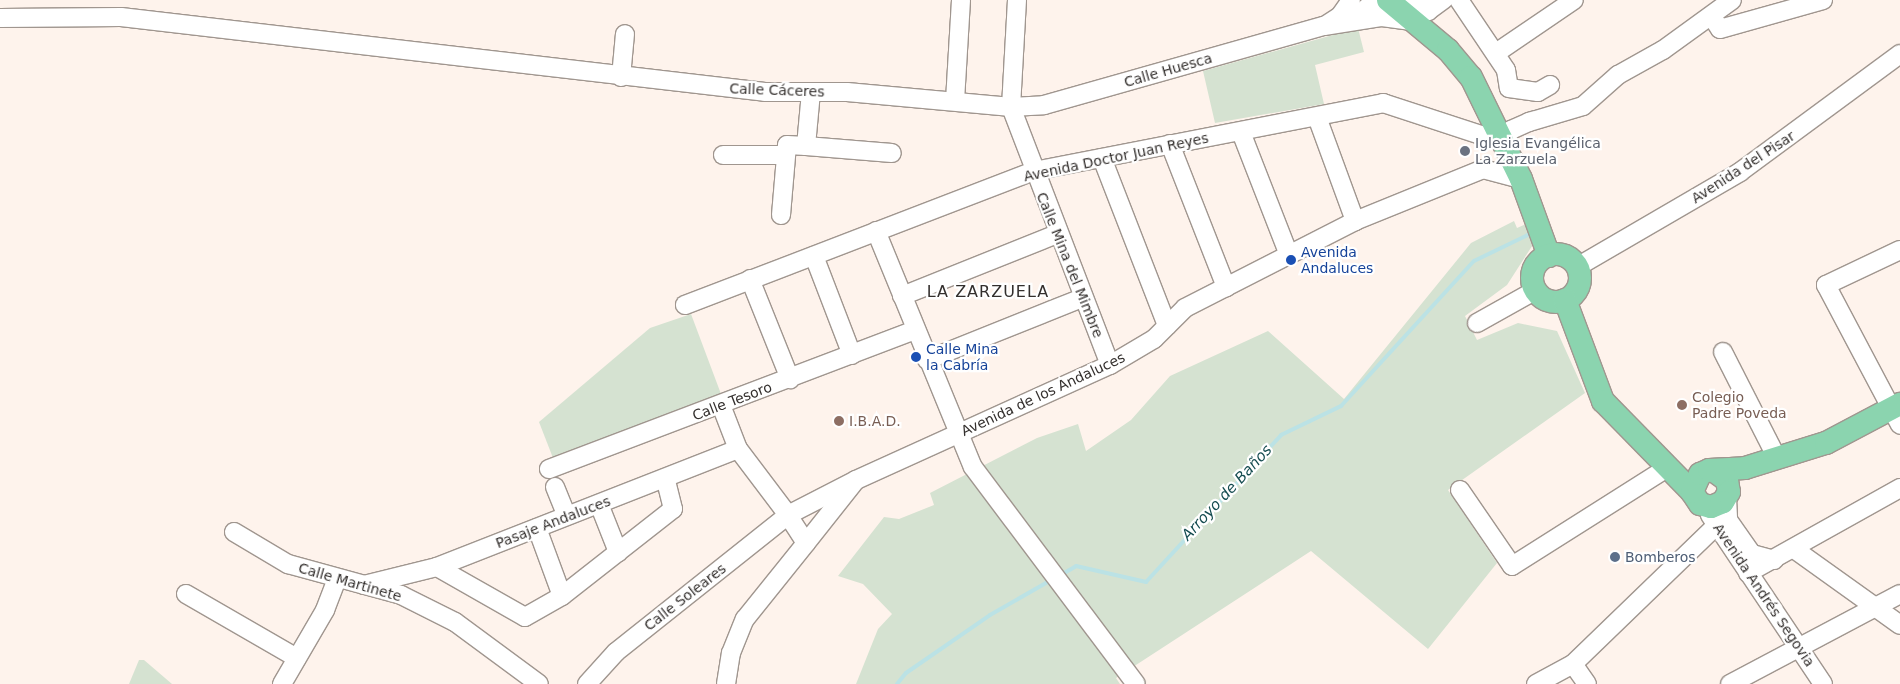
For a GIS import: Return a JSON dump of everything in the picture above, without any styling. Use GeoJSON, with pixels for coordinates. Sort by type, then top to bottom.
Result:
{"type":"FeatureCollection","features":[{"type":"Feature","properties":{"kind":"main road"},"geometry":{"type":"LineString","coordinates":[[1388,0],[1424,18],[1471,77],[1521,179],[1549,256]]}},
{"type":"Feature","properties":{"kind":"main road"},"geometry":{"type":"LineString","coordinates":[[1549,256],[1563,256],[1586,262],[1578,288],[1565,300],[1546,300],[1536,290],[1534,271],[1549,256]]}},
{"type":"Feature","properties":{"kind":"main road","name":"Avenida Andrés Segovia"},"geometry":{"type":"LineString","coordinates":[[1565,300],[1603,400],[1705,508]]}},
{"type":"Feature","properties":{"kind":"main road"},"geometry":{"type":"LineString","coordinates":[[1662,462],[1711,470],[1752,466],[1826,443],[1897,413]]}},
{"type":"Feature","properties":{"kind":"main road"},"geometry":{"type":"LineString","coordinates":[[1711,470],[1696,477],[1705,508],[1717,506],[1752,466]]}},
{"type":"Feature","properties":{"kind":"main road"},"geometry":{"type":"LineString","coordinates":[[1711,470],[1727,480],[1728,495]]}},
{"type":"Feature","properties":{"kind":"street"},"geometry":{"type":"LineString","coordinates":[[955,101],[961,0]]}},
{"type":"Feature","properties":{"kind":"street"},"geometry":{"type":"LineString","coordinates":[[1011,107],[1017,0]]}},
{"type":"Feature","properties":{"kind":"street","name":"Calle Huesca"},"geometry":{"type":"LineString","coordinates":[[1324,26],[1340,16],[1350,0]]}},
{"type":"Feature","properties":{"kind":"street","name":"Calle Huesca"},"geometry":{"type":"LineString","coordinates":[[1343,23],[1365,13],[1376,0]]}},
{"type":"Feature","properties":{"kind":"street"},"geometry":{"type":"LineString","coordinates":[[1413,0],[1424,18],[1443,0]]}},
{"type":"Feature","properties":{"kind":"street"},"geometry":{"type":"LineString","coordinates":[[1459,0],[1496,52],[1506,70],[1509,88],[1538,92],[1550,85]]}},
{"type":"Feature","properties":{"kind":"street"},"geometry":{"type":"LineString","coordinates":[[1496,52],[1574,0]]}},
{"type":"Feature","properties":{"kind":"street"},"geometry":{"type":"LineString","coordinates":[[1502,142],[1511,130],[1529,122],[1583,106],[1618,75],[1663,50],[1712,17],[1732,0]]}},
{"type":"Feature","properties":{"kind":"street"},"geometry":{"type":"LineString","coordinates":[[1712,17],[1720,29],[1823,0]]}},
{"type":"Feature","properties":{"kind":"street","name":"Calle Huesca"},"geometry":{"type":"LineString","coordinates":[[1011,107],[1044,105],[1324,26],[1396,16],[1424,18]]}},
{"type":"Feature","properties":{"kind":"street","name":"Calle Cáceres"},"geometry":{"type":"LineString","coordinates":[[0,18],[121,17],[543,70],[765,92],[811,92],[955,101],[1011,107]]}},
{"type":"Feature","properties":{"kind":"street"},"geometry":{"type":"LineString","coordinates":[[621,77],[625,34]]}},
{"type":"Feature","properties":{"kind":"street","name":"Avenida del Pisar"},"geometry":{"type":"LineString","coordinates":[[1586,262],[1760,159],[1900,54]]}},
{"type":"Feature","properties":{"kind":"street"},"geometry":{"type":"LineString","coordinates":[[806,146],[811,92]]}},
{"type":"Feature","properties":{"kind":"street","name":"Avenida Doctor Juan Reyes"},"geometry":{"type":"LineString","coordinates":[[684,305],[1034,171],[1383,103],[1502,142]]}},
{"type":"Feature","properties":{"kind":"street","name":"Calle Mina del Mimbre"},"geometry":{"type":"LineString","coordinates":[[1011,107],[1056,234],[1110,365]]}},
{"type":"Feature","properties":{"kind":"street"},"geometry":{"type":"LineString","coordinates":[[1317,117],[1355,221]]}},
{"type":"Feature","properties":{"kind":"street"},"geometry":{"type":"LineString","coordinates":[[1241,132],[1289,255]]}},
{"type":"Feature","properties":{"kind":"street"},"geometry":{"type":"LineString","coordinates":[[1170,144],[1226,287]]}},
{"type":"Feature","properties":{"kind":"street"},"geometry":{"type":"LineString","coordinates":[[781,215],[787,145],[892,154]]}},
{"type":"Feature","properties":{"kind":"street"},"geometry":{"type":"LineString","coordinates":[[723,155],[786,155]]}},
{"type":"Feature","properties":{"kind":"street"},"geometry":{"type":"LineString","coordinates":[[1102,158],[1167,326]]}},
{"type":"Feature","properties":{"kind":"street","name":"Avenida de los Andaluces"},"geometry":{"type":"LineString","coordinates":[[788,515],[856,480],[1110,365],[1167,326],[1185,308],[1355,221],[1483,169],[1521,179]]}},
{"type":"Feature","properties":{"kind":"street"},"geometry":{"type":"LineString","coordinates":[[876,231],[957,434],[973,467],[1094,633],[1136,684]]}},
{"type":"Feature","properties":{"kind":"street"},"geometry":{"type":"LineString","coordinates":[[902,296],[1056,234]]}},
{"type":"Feature","properties":{"kind":"street"},"geometry":{"type":"LineString","coordinates":[[1897,413],[1826,285],[1900,250]]}},
{"type":"Feature","properties":{"kind":"street"},"geometry":{"type":"LineString","coordinates":[[814,256],[852,355]]}},
{"type":"Feature","properties":{"kind":"street"},"geometry":{"type":"LineString","coordinates":[[750,279],[790,379]]}},
{"type":"Feature","properties":{"kind":"street"},"geometry":{"type":"LineString","coordinates":[[1477,323],[1536,290]]}},
{"type":"Feature","properties":{"kind":"street"},"geometry":{"type":"LineString","coordinates":[[927,360],[1082,298]]}},
{"type":"Feature","properties":{"kind":"street","name":"Calle Tesoro"},"geometry":{"type":"LineString","coordinates":[[548,469],[790,379],[915,330]]}},
{"type":"Feature","properties":{"kind":"street"},"geometry":{"type":"LineString","coordinates":[[1723,352],[1777,458]]}},
{"type":"Feature","properties":{"kind":"street"},"geometry":{"type":"LineString","coordinates":[[721,405],[738,449],[788,515],[806,543]]}},
{"type":"Feature","properties":{"kind":"street","name":"Pasaje Andaluces"},"geometry":{"type":"LineString","coordinates":[[364,585],[437,567],[738,449]]}},
{"type":"Feature","properties":{"kind":"street"},"geometry":{"type":"LineString","coordinates":[[1460,490],[1512,566],[1662,462]]}},
{"type":"Feature","properties":{"kind":"street"},"geometry":{"type":"LineString","coordinates":[[437,567],[525,617],[562,596],[673,509],[665,478]]}},
{"type":"Feature","properties":{"kind":"street"},"geometry":{"type":"LineString","coordinates":[[726,684],[732,653],[745,618],[856,480]]}},
{"type":"Feature","properties":{"kind":"street"},"geometry":{"type":"LineString","coordinates":[[555,487],[567,516]]}},
{"type":"Feature","properties":{"kind":"street"},"geometry":{"type":"LineString","coordinates":[[1748,573],[1794,550],[1900,488]]}},
{"type":"Feature","properties":{"kind":"street","name":"Avenida Andrés Segovia"},"geometry":{"type":"LineString","coordinates":[[1728,495],[1728,520],[1752,554],[1774,560]]}},
{"type":"Feature","properties":{"kind":"street"},"geometry":{"type":"LineString","coordinates":[[599,504],[618,552]]}},
{"type":"Feature","properties":{"kind":"street"},"geometry":{"type":"LineString","coordinates":[[1536,684],[1573,664],[1705,508]]}},
{"type":"Feature","properties":{"kind":"street","name":"Avenida Andrés Segovia"},"geometry":{"type":"LineString","coordinates":[[1705,508],[1823,684]]}},
{"type":"Feature","properties":{"kind":"street","name":"Calle Soleares"},"geometry":{"type":"LineString","coordinates":[[587,684],[616,652],[788,515]]}},
{"type":"Feature","properties":{"kind":"street"},"geometry":{"type":"LineString","coordinates":[[537,528],[562,596]]}},
{"type":"Feature","properties":{"kind":"street","name":"Calle Martinete"},"geometry":{"type":"LineString","coordinates":[[234,532],[288,564],[401,596],[455,622],[539,684]]}},
{"type":"Feature","properties":{"kind":"street"},"geometry":{"type":"LineString","coordinates":[[1794,550],[1900,625]]}},
{"type":"Feature","properties":{"kind":"street"},"geometry":{"type":"LineString","coordinates":[[282,684],[297,658],[336,578]]}},
{"type":"Feature","properties":{"kind":"street"},"geometry":{"type":"LineString","coordinates":[[186,594],[297,658]]}},
{"type":"Feature","properties":{"kind":"street"},"geometry":{"type":"LineString","coordinates":[[1730,684],[1900,594]]}},
{"type":"Feature","properties":{"kind":"street"},"geometry":{"type":"LineString","coordinates":[[1573,664],[1587,684]]}},
{"type":"Feature","properties":{"kind":"green space"},"geometry":{"type":"Polygon","coordinates":[[[1358,28],[1364,52],[1315,65],[1324,104],[1215,123],[1203,71],[1358,28]]]}},
{"type":"Feature","properties":{"kind":"green space"},"geometry":{"type":"Polygon","coordinates":[[[1514,221],[1517,228],[1528,223],[1534,243],[1507,285],[1465,316],[1477,340],[1518,323],[1557,331],[1585,393],[1448,490],[1497,563],[1428,649],[1311,551],[1116,678],[1120,684],[856,684],[878,629],[892,614],[863,584],[838,576],[884,517],[899,519],[934,505],[930,493],[1037,438],[1078,424],[1086,451],[1131,420],[1170,376],[1268,331],[1344,399],[1471,243],[1514,221]]]}},
{"type":"Feature","properties":{"kind":"green space"},"geometry":{"type":"Polygon","coordinates":[[[691,314],[721,394],[553,458],[539,422],[650,328],[691,314]]]}},
{"type":"Feature","properties":{"kind":"green space"},"geometry":{"type":"Polygon","coordinates":[[[139,660],[144,660],[172,684],[129,684],[139,660]]]}},
{"type":"Feature","properties":{"kind":"waterway","name":"Arroyo de Baños"},"geometry":{"type":"LineString","coordinates":[[1059,576],[1076,566],[1146,582],[1281,435],[1341,406],[1474,261],[1532,233]]}},
{"type":"Feature","properties":{"kind":"waterway","name":"Arroyo de Baños"},"geometry":{"type":"LineString","coordinates":[[897,684],[906,673],[990,615],[1051,580]]}},
{"type":"Feature","properties":{"kind":"place","name":"Iglesia Evangélica La Zarzuela"},"geometry":{"type":"Point","coordinates":[1465,151]}},
{"type":"Feature","properties":{"kind":"place","name":"Avenida Andaluces"},"geometry":{"type":"Point","coordinates":[1291,260]}},
{"type":"Feature","properties":{"kind":"place","name":"Calle Mina la Cabría"},"geometry":{"type":"Point","coordinates":[916,357]}},
{"type":"Feature","properties":{"kind":"place","name":"Colegio Padre Poveda"},"geometry":{"type":"Point","coordinates":[1682,405]}},
{"type":"Feature","properties":{"kind":"place","name":"I.B.A.D."},"geometry":{"type":"Point","coordinates":[839,421]}},
{"type":"Feature","properties":{"kind":"place","name":"Bomberos"},"geometry":{"type":"Point","coordinates":[1615,557]}},
{"type":"Feature","properties":{"kind":"district","name":"LA ZARZUELA"},"geometry":{"type":"Point","coordinates":[988,292]}}]}
